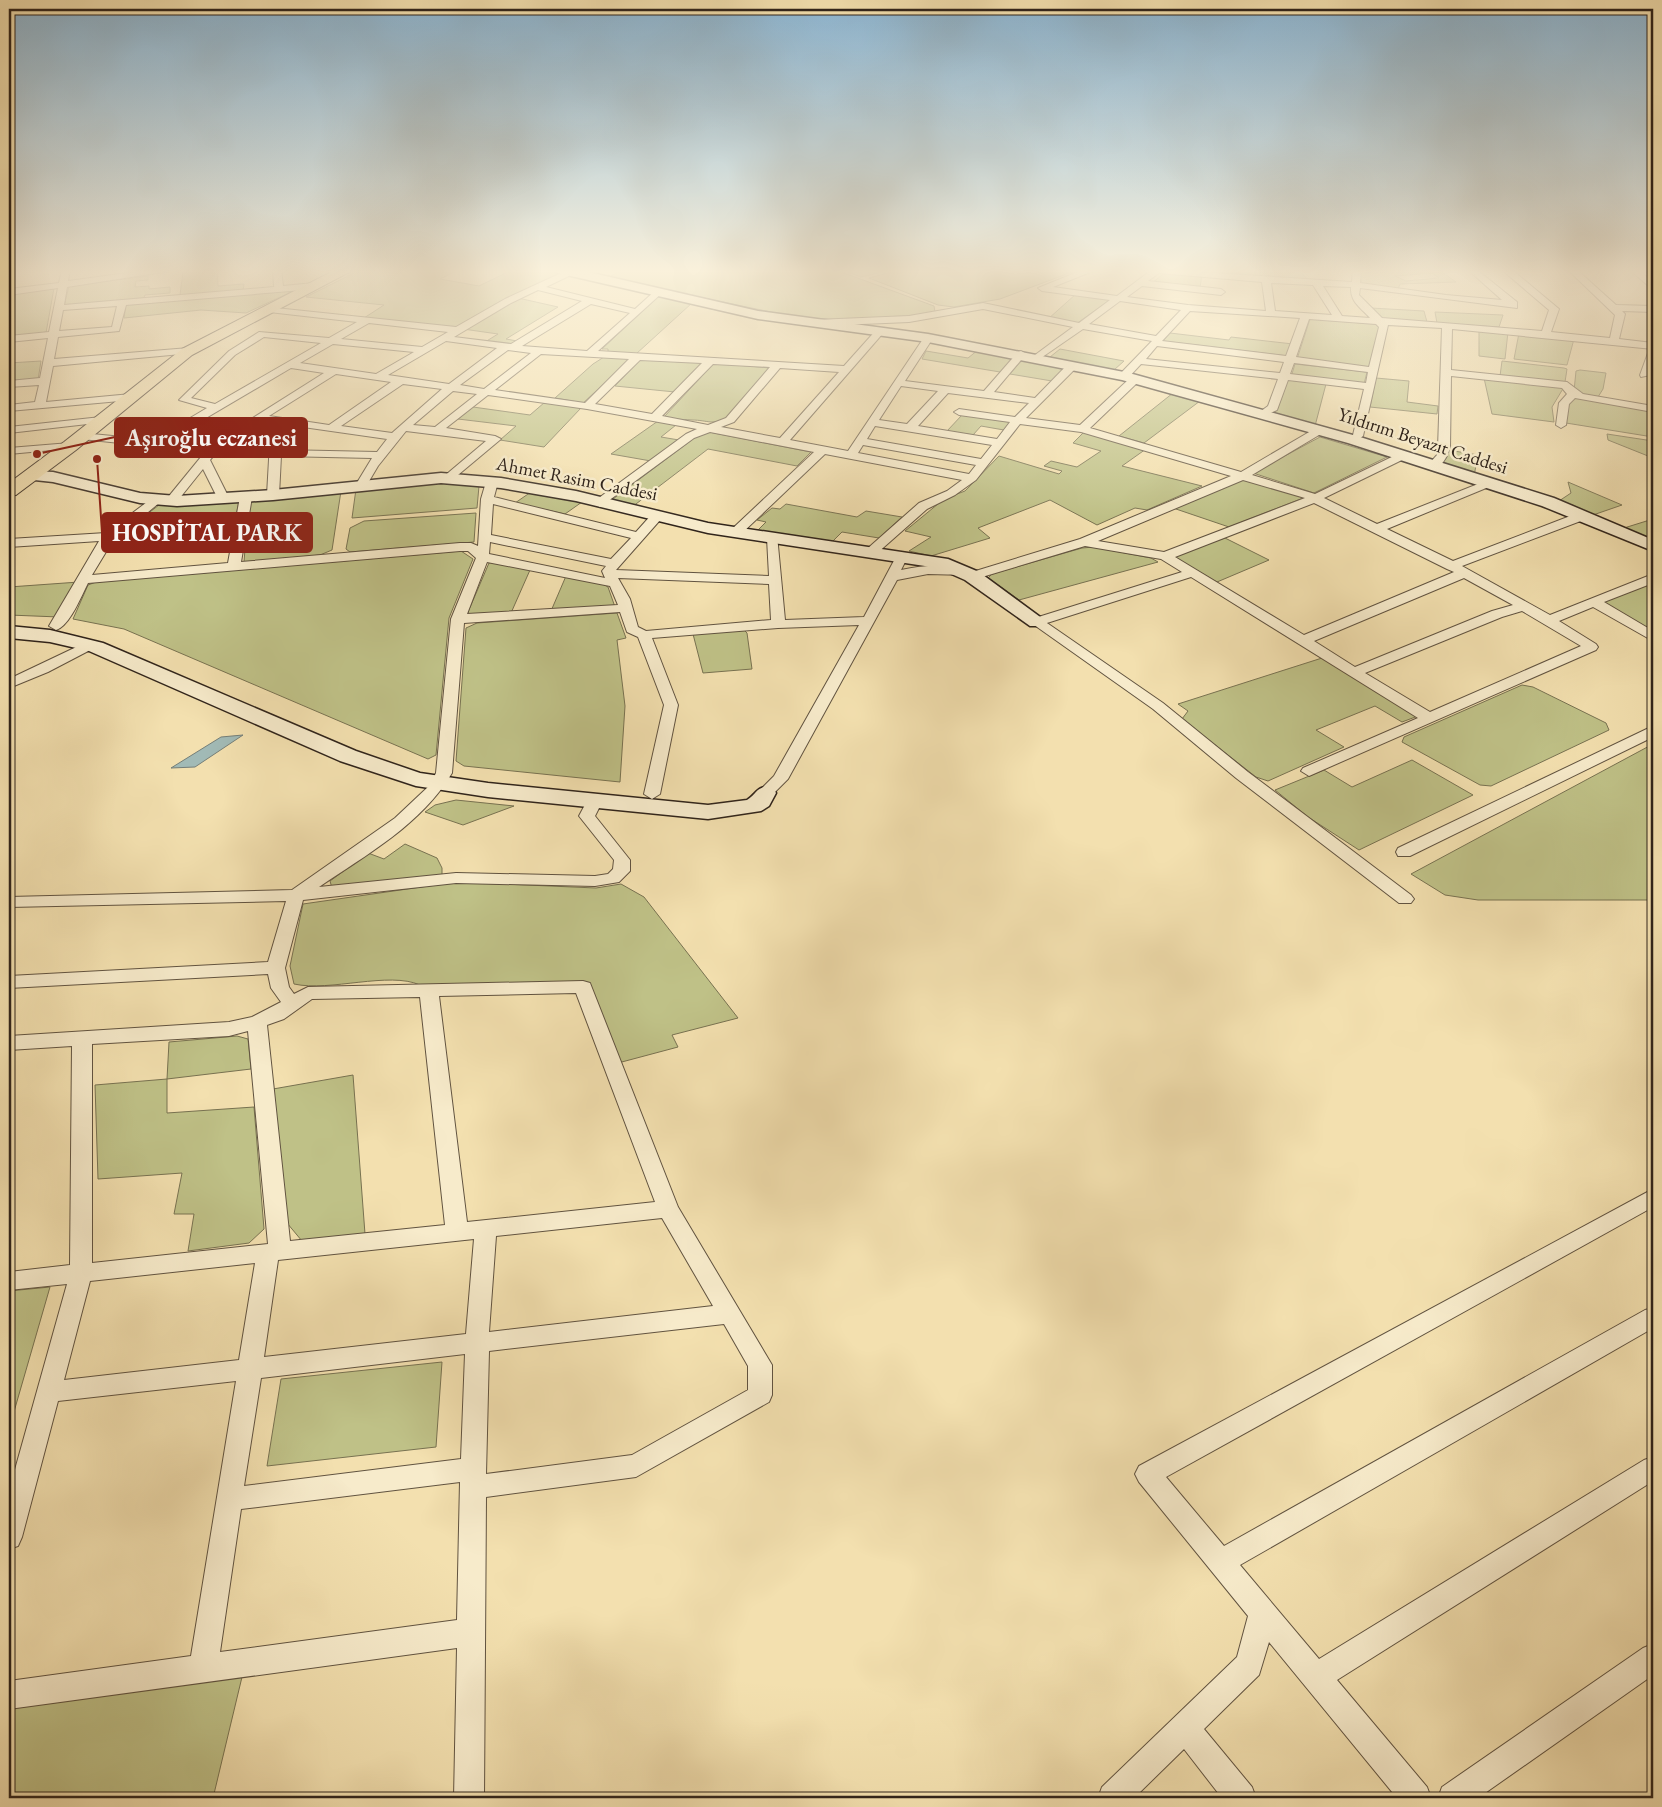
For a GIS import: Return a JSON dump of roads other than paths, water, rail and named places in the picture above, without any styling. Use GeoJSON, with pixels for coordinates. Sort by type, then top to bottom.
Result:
{"type":"FeatureCollection","features":[{"type":"Feature","properties":{"kind":"main road"},"geometry":{"type":"LineString","coordinates":[[9,491],[187,353]]}},
{"type":"Feature","properties":{"kind":"street"},"geometry":{"type":"LineString","coordinates":[[40,405],[48,353]]}},
{"type":"Feature","properties":{"kind":"street"},"geometry":{"type":"LineString","coordinates":[[46,363],[162,353]]}},
{"type":"Feature","properties":{"kind":"street"},"geometry":{"type":"LineString","coordinates":[[216,407],[184,400],[232,353]]}},
{"type":"Feature","properties":{"kind":"street"},"geometry":{"type":"LineString","coordinates":[[157,442],[310,353]]}},
{"type":"Feature","properties":{"kind":"street"},"geometry":{"type":"LineString","coordinates":[[378,377],[417,353]]}},
{"type":"Feature","properties":{"kind":"street"},"geometry":{"type":"LineString","coordinates":[[361,486],[366,474],[395,437],[422,412],[501,353]]}},
{"type":"Feature","properties":{"kind":"street"},"geometry":{"type":"LineString","coordinates":[[437,430],[485,391],[537,353]]}},
{"type":"Feature","properties":{"kind":"street"},"geometry":{"type":"LineString","coordinates":[[572,353],[847,369]]}},
{"type":"Feature","properties":{"kind":"street"},"geometry":{"type":"LineString","coordinates":[[782,443],[861,353]]}},
{"type":"Feature","properties":{"kind":"street"},"geometry":{"type":"LineString","coordinates":[[850,456],[918,353]]}},
{"type":"Feature","properties":{"kind":"street","name":"Yıldırım Beyazıt Caddesi"},"geometry":{"type":"LineString","coordinates":[[1017,353],[1131,378],[1354,440],[1548,502],[1653,546]]}},
{"type":"Feature","properties":{"kind":"street"},"geometry":{"type":"LineString","coordinates":[[1038,357],[1043,353]]}},
{"type":"Feature","properties":{"kind":"street"},"geometry":{"type":"LineString","coordinates":[[1082,429],[1132,382],[1131,378],[1139,360],[1145,353]]}},
{"type":"Feature","properties":{"kind":"street"},"geometry":{"type":"LineString","coordinates":[[1249,353],[1292,359],[1302,363],[1373,370]]}},
{"type":"Feature","properties":{"kind":"street"},"geometry":{"type":"LineString","coordinates":[[1262,414],[1273,408],[1294,353]]}},
{"type":"Feature","properties":{"kind":"street"},"geometry":{"type":"LineString","coordinates":[[1354,440],[1358,436],[1368,386],[1377,353]]}},
{"type":"Feature","properties":{"kind":"street"},"geometry":{"type":"LineString","coordinates":[[1433,466],[1442,456],[1444,448],[1446,353]]}},
{"type":"Feature","properties":{"kind":"street"},"geometry":{"type":"LineString","coordinates":[[1646,375],[1653,353]]}},
{"type":"Feature","properties":{"kind":"street"},"geometry":{"type":"LineString","coordinates":[[949,423],[1021,354]]}},
{"type":"Feature","properties":{"kind":"street"},"geometry":{"type":"LineString","coordinates":[[587,406],[637,357]]}},
{"type":"Feature","properties":{"kind":"street"},"geometry":{"type":"LineString","coordinates":[[1139,360],[1368,386]]}},
{"type":"Feature","properties":{"kind":"street"},"geometry":{"type":"LineString","coordinates":[[654,418],[710,361]]}},
{"type":"Feature","properties":{"kind":"street"},"geometry":{"type":"LineString","coordinates":[[290,365],[587,406],[972,478]]}},
{"type":"Feature","properties":{"kind":"street"},"geometry":{"type":"LineString","coordinates":[[600,503],[690,436],[730,420],[777,365]]}},
{"type":"Feature","properties":{"kind":"street"},"geometry":{"type":"LineString","coordinates":[[871,552],[923,506],[951,493],[972,478],[1016,422],[1073,365]]}},
{"type":"Feature","properties":{"kind":"street"},"geometry":{"type":"LineString","coordinates":[[56,626],[85,579],[96,554],[109,538],[163,500],[213,449],[258,418],[334,371]]}},
{"type":"Feature","properties":{"kind":"street"},"geometry":{"type":"LineString","coordinates":[[1445,372],[1567,385],[1567,389],[1580,397],[1653,409]]}},
{"type":"Feature","properties":{"kind":"street"},"geometry":{"type":"LineString","coordinates":[[331,428],[401,380]]}},
{"type":"Feature","properties":{"kind":"street"},"geometry":{"type":"LineString","coordinates":[[9,384],[44,381]]}},
{"type":"Feature","properties":{"kind":"street"},"geometry":{"type":"LineString","coordinates":[[899,383],[1036,402]]}},
{"type":"Feature","properties":{"kind":"street"},"geometry":{"type":"LineString","coordinates":[[910,428],[946,389]]}},
{"type":"Feature","properties":{"kind":"street"},"geometry":{"type":"LineString","coordinates":[[1561,425],[1564,402],[1573,394]]}},
{"type":"Feature","properties":{"kind":"street"},"geometry":{"type":"LineString","coordinates":[[9,408],[131,397]]}},
{"type":"Feature","properties":{"kind":"street"},"geometry":{"type":"LineString","coordinates":[[258,418],[395,437]]}},
{"type":"Feature","properties":{"kind":"street"},"geometry":{"type":"LineString","coordinates":[[9,430],[102,420]]}},
{"type":"Feature","properties":{"kind":"street"},"geometry":{"type":"LineString","coordinates":[[873,422],[910,428],[949,423],[1016,422],[1082,429],[1243,475],[1316,498],[1458,569],[1549,620],[1591,647],[1310,771]]}},
{"type":"Feature","properties":{"kind":"street"},"geometry":{"type":"LineString","coordinates":[[949,423],[999,443]]}},
{"type":"Feature","properties":{"kind":"street"},"geometry":{"type":"LineString","coordinates":[[273,495],[275,453],[278,439],[301,424]]}},
{"type":"Feature","properties":{"kind":"street"},"geometry":{"type":"LineString","coordinates":[[406,428],[437,430],[495,439],[448,478]]}},
{"type":"Feature","properties":{"kind":"street"},"geometry":{"type":"LineString","coordinates":[[893,577],[911,570],[941,569],[968,574],[1084,542],[1243,475],[1320,430]]}},
{"type":"Feature","properties":{"kind":"street"},"geometry":{"type":"LineString","coordinates":[[9,451],[76,441],[157,442],[213,449]]}},
{"type":"Feature","properties":{"kind":"street"},"geometry":{"type":"LineString","coordinates":[[860,441],[984,463]]}},
{"type":"Feature","properties":{"kind":"street"},"geometry":{"type":"LineString","coordinates":[[736,532],[822,450]]}},
{"type":"Feature","properties":{"kind":"street"},"geometry":{"type":"LineString","coordinates":[[275,453],[313,452],[381,455]]}},
{"type":"Feature","properties":{"kind":"street"},"geometry":{"type":"LineString","coordinates":[[1165,556],[1316,498],[1402,456]]}},
{"type":"Feature","properties":{"kind":"street"},"geometry":{"type":"LineString","coordinates":[[204,459],[223,498]]}},
{"type":"Feature","properties":{"kind":"street","name":"Ahmet Rasim Caddesi"},"geometry":{"type":"LineString","coordinates":[[30,476],[54,477],[124,495],[163,500],[273,495],[448,478],[492,482],[540,489],[736,532],[942,563],[968,574],[1037,622]]}},
{"type":"Feature","properties":{"kind":"street"},"geometry":{"type":"LineString","coordinates":[[291,1003],[280,988],[276,968],[296,894],[416,810],[442,778],[458,619],[483,557],[487,499],[492,482]]}},
{"type":"Feature","properties":{"kind":"street"},"geometry":{"type":"LineString","coordinates":[[1377,529],[1487,484]]}},
{"type":"Feature","properties":{"kind":"street"},"geometry":{"type":"LineString","coordinates":[[234,565],[246,497]]}},
{"type":"Feature","properties":{"kind":"street"},"geometry":{"type":"LineString","coordinates":[[487,499],[638,536]]}},
{"type":"Feature","properties":{"kind":"street"},"geometry":{"type":"LineString","coordinates":[[612,574],[638,536],[657,516]]}},
{"type":"Feature","properties":{"kind":"street"},"geometry":{"type":"LineString","coordinates":[[1305,640],[1458,569],[1582,516]]}},
{"type":"Feature","properties":{"kind":"street"},"geometry":{"type":"LineString","coordinates":[[484,537],[612,574]]}},
{"type":"Feature","properties":{"kind":"street"},"geometry":{"type":"LineString","coordinates":[[9,543],[109,538]]}},
{"type":"Feature","properties":{"kind":"street"},"geometry":{"type":"LineString","coordinates":[[773,538],[778,624]]}},
{"type":"Feature","properties":{"kind":"street"},"geometry":{"type":"LineString","coordinates":[[1084,542],[1165,556],[1356,671],[1430,718]]}},
{"type":"Feature","properties":{"kind":"street"},"geometry":{"type":"LineString","coordinates":[[85,579],[460,547],[471,548],[483,557],[612,574],[776,580]]}},
{"type":"Feature","properties":{"kind":"street"},"geometry":{"type":"LineString","coordinates":[[9,622],[56,626],[101,634],[442,778],[594,802],[722,812],[753,806],[761,801],[765,793],[780,779],[893,577],[902,556]]}},
{"type":"Feature","properties":{"kind":"street"},"geometry":{"type":"LineString","coordinates":[[1037,622],[1194,572]]}},
{"type":"Feature","properties":{"kind":"street"},"geometry":{"type":"LineString","coordinates":[[612,574],[623,599],[632,629],[644,635],[778,624],[868,621]]}},
{"type":"Feature","properties":{"kind":"street"},"geometry":{"type":"LineString","coordinates":[[1549,620],[1653,578]]}},
{"type":"Feature","properties":{"kind":"street"},"geometry":{"type":"LineString","coordinates":[[1594,602],[1653,637]]}},
{"type":"Feature","properties":{"kind":"street"},"geometry":{"type":"LineString","coordinates":[[1356,671],[1497,614],[1524,606]]}},
{"type":"Feature","properties":{"kind":"street"},"geometry":{"type":"LineString","coordinates":[[458,619],[626,608]]}},
{"type":"Feature","properties":{"kind":"street"},"geometry":{"type":"LineString","coordinates":[[1037,622],[1158,706],[1242,774],[1405,899]]}},
{"type":"Feature","properties":{"kind":"street"},"geometry":{"type":"LineString","coordinates":[[9,632],[50,636],[89,645],[130,660],[348,756],[393,773],[727,801],[765,793]]}},
{"type":"Feature","properties":{"kind":"street"},"geometry":{"type":"LineString","coordinates":[[644,635],[671,706],[652,794]]}},
{"type":"Feature","properties":{"kind":"street"},"geometry":{"type":"LineString","coordinates":[[9,684],[89,645]]}},
{"type":"Feature","properties":{"kind":"street"},"geometry":{"type":"LineString","coordinates":[[1404,852],[1653,731]]}},
{"type":"Feature","properties":{"kind":"street"},"geometry":{"type":"LineString","coordinates":[[9,902],[296,894],[456,878],[594,881],[612,878],[621,871],[622,860],[587,816],[594,802]]}},
{"type":"Feature","properties":{"kind":"street"},"geometry":{"type":"LineString","coordinates":[[9,982],[276,968]]}},
{"type":"Feature","properties":{"kind":"street"},"geometry":{"type":"LineString","coordinates":[[9,1043],[229,1029],[257,1022],[277,1014],[308,993],[583,987],[668,1209],[728,1314],[760,1365],[760,1395],[636,1466],[230,1499]]}},
{"type":"Feature","properties":{"kind":"street"},"geometry":{"type":"LineString","coordinates":[[429,989],[457,1232]]}},
{"type":"Feature","properties":{"kind":"street"},"geometry":{"type":"LineString","coordinates":[[203,1669],[250,1369],[274,1252],[257,1022]]}},
{"type":"Feature","properties":{"kind":"street"},"geometry":{"type":"LineString","coordinates":[[9,1537],[15,1491],[48,1392],[81,1273],[82,1048],[85,1038]]}},
{"type":"Feature","properties":{"kind":"street"},"geometry":{"type":"LineString","coordinates":[[1416,1798],[1148,1474],[1653,1197]]}},
{"type":"Feature","properties":{"kind":"street"},"geometry":{"type":"LineString","coordinates":[[9,1280],[668,1209]]}},
{"type":"Feature","properties":{"kind":"street"},"geometry":{"type":"LineString","coordinates":[[469,1798],[472,1478],[477,1341],[486,1229]]}},
{"type":"Feature","properties":{"kind":"street"},"geometry":{"type":"LineString","coordinates":[[48,1392],[477,1341],[728,1314]]}},
{"type":"Feature","properties":{"kind":"street"},"geometry":{"type":"LineString","coordinates":[[1221,1562],[1653,1317]]}},
{"type":"Feature","properties":{"kind":"street"},"geometry":{"type":"LineString","coordinates":[[1316,1677],[1653,1468]]}},
{"type":"Feature","properties":{"kind":"street"},"geometry":{"type":"LineString","coordinates":[[1113,1798],[1249,1665],[1263,1612]]}},
{"type":"Feature","properties":{"kind":"street"},"geometry":{"type":"LineString","coordinates":[[9,1695],[472,1632]]}},
{"type":"Feature","properties":{"kind":"street"},"geometry":{"type":"LineString","coordinates":[[1453,1798],[1653,1658]]}},
{"type":"Feature","properties":{"kind":"street"},"geometry":{"type":"LineString","coordinates":[[1185,1728],[1241,1798]]}},
{"type":"Feature","properties":{"kind":"water"},"geometry":{"type":"Polygon","coordinates":[[[243,735],[195,767],[171,768],[221,737],[243,735]]]}},
{"type":"Feature","properties":{"kind":"place","name":"Aşıroğlu eczanesi"},"geometry":{"type":"Point","coordinates":[37,454]}},
{"type":"Feature","properties":{"kind":"place","name":"HOSPİTAL PARK"},"geometry":{"type":"Point","coordinates":[97,459]}}]}
